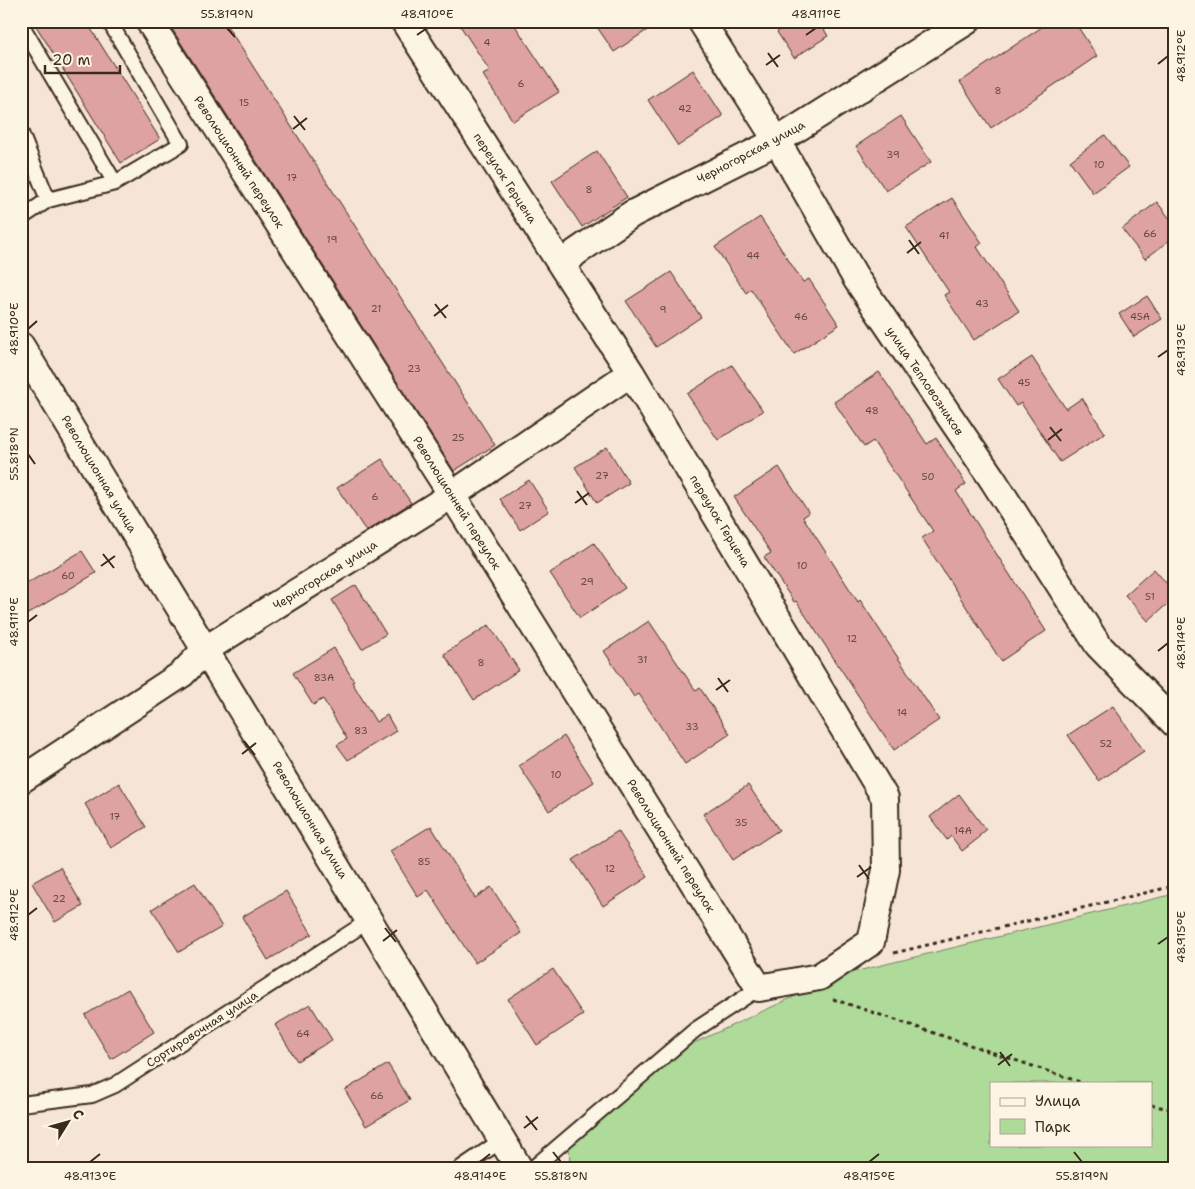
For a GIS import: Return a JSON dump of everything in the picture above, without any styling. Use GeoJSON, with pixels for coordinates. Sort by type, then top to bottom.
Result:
{"type":"FeatureCollection","features":[{"type":"Feature","properties":{"kind":"street","name":"Революционный переулок"},"geometry":{"type":"LineString","coordinates":[[149,21],[452,495],[759,988]]}},
{"type":"Feature","properties":{"kind":"street","name":"переулок Герцена"},"geometry":{"type":"LineString","coordinates":[[404,21],[631,373],[885,798],[886,870],[871,942],[819,977],[759,988]]}},
{"type":"Feature","properties":{"kind":"street","name":"улица Тепловозников"},"geometry":{"type":"LineString","coordinates":[[700,21],[777,141],[857,280],[993,480],[1098,645],[1174,723]]}},
{"type":"Feature","properties":{"kind":"street","name":"Черногорская улица"},"geometry":{"type":"LineString","coordinates":[[563,266],[575,253],[632,214],[777,141],[967,21]]}},
{"type":"Feature","properties":{"kind":"street","name":"Революционная улица"},"geometry":{"type":"LineString","coordinates":[[21,346],[519,1168]]}},
{"type":"Feature","properties":{"kind":"street","name":"Черногорская улица"},"geometry":{"type":"LineString","coordinates":[[24,771],[182,674],[206,649],[452,495],[631,373]]}},
{"type":"Feature","properties":{"kind":"lane"},"geometry":{"type":"LineString","coordinates":[[21,218],[48,200],[115,183],[181,144],[109,21]]}},
{"type":"Feature","properties":{"kind":"lane"},"geometry":{"type":"LineString","coordinates":[[21,24],[115,183]]}},
{"type":"Feature","properties":{"kind":"lane"},"geometry":{"type":"LineString","coordinates":[[21,133],[48,200]]}},
{"type":"Feature","properties":{"kind":"lane","name":"Сортировочная улица"},"geometry":{"type":"LineString","coordinates":[[21,1104],[92,1095],[115,1086],[370,920]]}},
{"type":"Feature","properties":{"kind":"lane"},"geometry":{"type":"LineString","coordinates":[[533,1168],[695,1030],[759,988]]}},
{"type":"Feature","properties":{"kind":"lane"},"geometry":{"type":"LineString","coordinates":[[461,1168],[502,1140]]}},
{"type":"Feature","properties":{"kind":"path"},"geometry":{"type":"LineString","coordinates":[[893,953],[1174,886]]}},
{"type":"Feature","properties":{"kind":"path"},"geometry":{"type":"LineString","coordinates":[[832,999],[1080,1082]]}},
{"type":"Feature","properties":{"kind":"path"},"geometry":{"type":"LineString","coordinates":[[1152,1105],[1174,1110]]}},
{"type":"Feature","properties":{"kind":"green space"},"geometry":{"type":"Polygon","coordinates":[[[1174,894],[1174,1168],[570,1168],[569,1144],[681,1049],[841,975],[1174,894]]]}},
{"type":"Feature","properties":{"kind":"building"},"geometry":{"type":"Polygon","coordinates":[[[33,21],[86,21],[160,139],[121,163],[33,21]]]}},
{"type":"Feature","properties":{"kind":"building"},"geometry":{"type":"Polygon","coordinates":[[[184,21],[224,21],[495,445],[454,471],[172,29],[184,21]]]}},
{"type":"Feature","properties":{"kind":"building"},"geometry":{"type":"Polygon","coordinates":[[[457,21],[512,21],[559,92],[513,121],[483,75],[490,71],[457,21]]]}},
{"type":"Feature","properties":{"kind":"building"},"geometry":{"type":"Polygon","coordinates":[[[593,21],[661,21],[614,52],[593,21]]]}},
{"type":"Feature","properties":{"kind":"building"},"geometry":{"type":"Polygon","coordinates":[[[793,21],[819,21],[828,36],[794,58],[777,32],[793,21]]]}},
{"type":"Feature","properties":{"kind":"building"},"geometry":{"type":"Polygon","coordinates":[[[1051,21],[1074,21],[1097,56],[991,128],[960,82],[1051,21]]]}},
{"type":"Feature","properties":{"kind":"building"},"geometry":{"type":"Polygon","coordinates":[[[693,70],[723,116],[678,146],[648,100],[693,70]]]}},
{"type":"Feature","properties":{"kind":"building"},"geometry":{"type":"Polygon","coordinates":[[[901,116],[931,162],[886,191],[856,146],[901,116]]]}},
{"type":"Feature","properties":{"kind":"building"},"geometry":{"type":"Polygon","coordinates":[[[1105,135],[1129,167],[1093,193],[1070,161],[1105,135]]]}},
{"type":"Feature","properties":{"kind":"building"},"geometry":{"type":"Polygon","coordinates":[[[597,151],[627,197],[582,227],[552,181],[597,151]]]}},
{"type":"Feature","properties":{"kind":"building"},"geometry":{"type":"Polygon","coordinates":[[[952,198],[982,243],[977,247],[1019,311],[974,340],[944,295],[949,292],[906,227],[952,198]]]}},
{"type":"Feature","properties":{"kind":"building"},"geometry":{"type":"Polygon","coordinates":[[[1157,202],[1174,224],[1174,237],[1145,259],[1122,229],[1157,202]]]}},
{"type":"Feature","properties":{"kind":"building"},"geometry":{"type":"Polygon","coordinates":[[[760,217],[803,282],[809,279],[839,325],[794,354],[751,289],[746,293],[715,247],[760,217]]]}},
{"type":"Feature","properties":{"kind":"building"},"geometry":{"type":"Polygon","coordinates":[[[671,272],[701,317],[656,347],[626,301],[671,272]]]}},
{"type":"Feature","properties":{"kind":"building"},"geometry":{"type":"Polygon","coordinates":[[[1147,296],[1162,319],[1134,337],[1119,314],[1147,296]]]}},
{"type":"Feature","properties":{"kind":"building"},"geometry":{"type":"Polygon","coordinates":[[[1032,357],[1066,409],[1082,398],[1105,433],[1060,462],[1021,403],[1016,406],[998,379],[1032,357]]]}},
{"type":"Feature","properties":{"kind":"building"},"geometry":{"type":"Polygon","coordinates":[[[732,365],[763,411],[718,440],[687,394],[732,365]]]}},
{"type":"Feature","properties":{"kind":"building"},"geometry":{"type":"Polygon","coordinates":[[[879,372],[927,444],[936,438],[966,484],[956,491],[1046,631],[1001,661],[922,538],[933,531],[873,441],[864,447],[834,402],[879,372]]]}},
{"type":"Feature","properties":{"kind":"building"},"geometry":{"type":"Polygon","coordinates":[[[607,447],[629,483],[597,503],[575,467],[607,447]]]}},
{"type":"Feature","properties":{"kind":"building"},"geometry":{"type":"Polygon","coordinates":[[[382,459],[411,503],[366,531],[337,488],[382,459]]]}},
{"type":"Feature","properties":{"kind":"building"},"geometry":{"type":"Polygon","coordinates":[[[779,467],[809,513],[803,517],[858,602],[860,600],[939,720],[894,750],[796,601],[794,602],[764,557],[771,553],[734,497],[779,467]]]}},
{"type":"Feature","properties":{"kind":"building"},"geometry":{"type":"Polygon","coordinates":[[[529,480],[549,511],[520,530],[500,499],[529,480]]]}},
{"type":"Feature","properties":{"kind":"building"},"geometry":{"type":"Polygon","coordinates":[[[594,543],[625,588],[580,618],[550,573],[594,543]]]}},
{"type":"Feature","properties":{"kind":"building"},"geometry":{"type":"Polygon","coordinates":[[[82,551],[96,573],[21,618],[21,587],[82,551]]]}},
{"type":"Feature","properties":{"kind":"building"},"geometry":{"type":"Polygon","coordinates":[[[1154,569],[1174,592],[1174,598],[1148,621],[1125,595],[1154,569]]]}},
{"type":"Feature","properties":{"kind":"building"},"geometry":{"type":"Polygon","coordinates":[[[356,585],[386,634],[362,649],[332,600],[356,585]]]}},
{"type":"Feature","properties":{"kind":"building"},"geometry":{"type":"Polygon","coordinates":[[[649,621],[696,691],[700,688],[730,734],[685,764],[639,694],[634,697],[604,651],[649,621]]]}},
{"type":"Feature","properties":{"kind":"building"},"geometry":{"type":"Polygon","coordinates":[[[489,625],[519,670],[474,700],[444,654],[489,625]]]}},
{"type":"Feature","properties":{"kind":"building"},"geometry":{"type":"Polygon","coordinates":[[[334,648],[376,722],[387,715],[396,731],[348,760],[337,745],[347,739],[323,699],[313,705],[293,673],[334,648]]]}},
{"type":"Feature","properties":{"kind":"building"},"geometry":{"type":"Polygon","coordinates":[[[1113,706],[1144,751],[1099,781],[1068,735],[1113,706]]]}},
{"type":"Feature","properties":{"kind":"building"},"geometry":{"type":"Polygon","coordinates":[[[564,736],[594,782],[549,811],[519,766],[564,736]]]}},
{"type":"Feature","properties":{"kind":"building"},"geometry":{"type":"Polygon","coordinates":[[[119,783],[146,827],[111,848],[85,804],[119,783]]]}},
{"type":"Feature","properties":{"kind":"building"},"geometry":{"type":"Polygon","coordinates":[[[748,785],[779,830],[733,860],[703,814],[748,785]]]}},
{"type":"Feature","properties":{"kind":"building"},"geometry":{"type":"Polygon","coordinates":[[[959,794],[986,830],[962,851],[951,836],[947,840],[930,817],[959,794]]]}},
{"type":"Feature","properties":{"kind":"building"},"geometry":{"type":"Polygon","coordinates":[[[431,826],[475,898],[491,887],[521,933],[475,963],[428,890],[418,897],[390,851],[431,826]]]}},
{"type":"Feature","properties":{"kind":"building"},"geometry":{"type":"Polygon","coordinates":[[[618,831],[648,877],[603,906],[573,860],[618,831]]]}},
{"type":"Feature","properties":{"kind":"building"},"geometry":{"type":"Polygon","coordinates":[[[60,867],[83,906],[55,922],[32,883],[60,867]]]}},
{"type":"Feature","properties":{"kind":"building"},"geometry":{"type":"Polygon","coordinates":[[[195,883],[222,927],[179,952],[152,909],[195,883]]]}},
{"type":"Feature","properties":{"kind":"building"},"geometry":{"type":"Polygon","coordinates":[[[286,891],[312,934],[268,960],[242,917],[286,891]]]}},
{"type":"Feature","properties":{"kind":"building"},"geometry":{"type":"Polygon","coordinates":[[[553,969],[583,1015],[537,1045],[508,999],[553,969]]]}},
{"type":"Feature","properties":{"kind":"building"},"geometry":{"type":"Polygon","coordinates":[[[128,989],[154,1032],[111,1059],[85,1015],[128,989]]]}},
{"type":"Feature","properties":{"kind":"building"},"geometry":{"type":"Polygon","coordinates":[[[310,1004],[332,1040],[297,1061],[275,1025],[310,1004]]]}},
{"type":"Feature","properties":{"kind":"building"},"geometry":{"type":"Polygon","coordinates":[[[388,1064],[410,1100],[366,1126],[345,1090],[388,1064]]]}}]}
